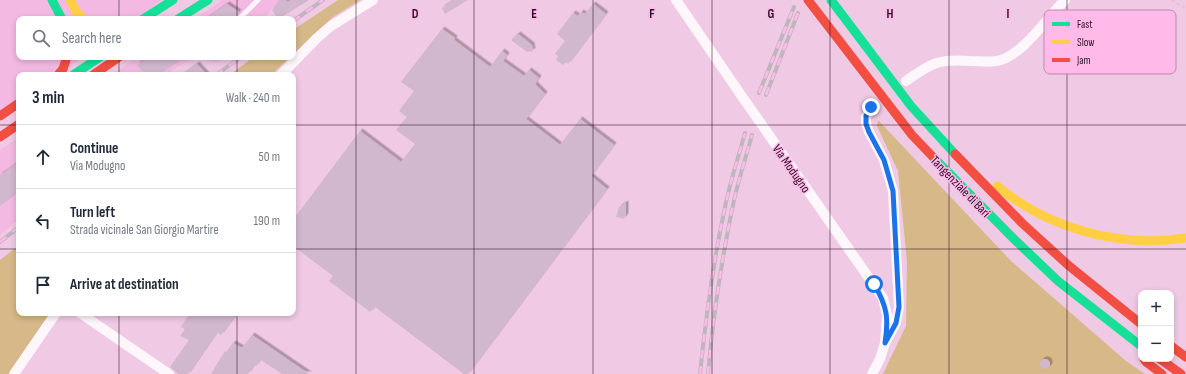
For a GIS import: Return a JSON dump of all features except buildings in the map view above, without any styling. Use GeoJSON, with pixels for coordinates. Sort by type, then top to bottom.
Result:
{"type":"FeatureCollection","features":[{"type":"Feature","properties":{"kind":"main road"},"geometry":{"type":"LineString","coordinates":[[52,0],[60,16]]}},
{"type":"Feature","properties":{"kind":"main road"},"geometry":{"type":"LineString","coordinates":[[70,0],[77,13],[80,16]]}},
{"type":"Feature","properties":{"kind":"main road"},"geometry":{"type":"LineString","coordinates":[[148,16],[172,0]]}},
{"type":"Feature","properties":{"kind":"main road"},"geometry":{"type":"LineString","coordinates":[[159,16],[180,0]]}},
{"type":"Feature","properties":{"kind":"main road"},"geometry":{"type":"LineString","coordinates":[[177,16],[198,0]]}},
{"type":"Feature","properties":{"kind":"main road"},"geometry":{"type":"LineString","coordinates":[[183,16],[208,0]]}},
{"type":"Feature","properties":{"kind":"main road","name":"Tangenziale di Bari"},"geometry":{"type":"LineString","coordinates":[[808,0],[912,135],[936,161],[1058,281],[1138,344]]}},
{"type":"Feature","properties":{"kind":"main road","name":"Tangenziale di Bari"},"geometry":{"type":"LineString","coordinates":[[831,0],[911,106],[965,166],[1022,223],[1068,265],[1138,322]]}},
{"type":"Feature","properties":{"kind":"main road"},"geometry":{"type":"LineString","coordinates":[[60,72],[66,60]]}},
{"type":"Feature","properties":{"kind":"main road"},"geometry":{"type":"LineString","coordinates":[[78,72],[96,60]]}},
{"type":"Feature","properties":{"kind":"main road"},"geometry":{"type":"LineString","coordinates":[[97,72],[115,60]]}},
{"type":"Feature","properties":{"kind":"main road"},"geometry":{"type":"LineString","coordinates":[[0,116],[16,105]]}},
{"type":"Feature","properties":{"kind":"main road"},"geometry":{"type":"LineString","coordinates":[[911,106],[934,118],[1003,191],[1024,206],[1051,220],[1084,232],[1120,239],[1146,241],[1186,238]]}},
{"type":"Feature","properties":{"kind":"main road"},"geometry":{"type":"LineString","coordinates":[[0,124],[16,114]]}},
{"type":"Feature","properties":{"kind":"main road"},"geometry":{"type":"LineString","coordinates":[[0,137],[16,126]]}},
{"type":"Feature","properties":{"kind":"main road"},"geometry":{"type":"LineString","coordinates":[[1133,340],[1138,349]]}},
{"type":"Feature","properties":{"kind":"main road"},"geometry":{"type":"LineString","coordinates":[[1174,348],[1186,357]]}},
{"type":"Feature","properties":{"kind":"main road"},"geometry":{"type":"LineString","coordinates":[[1146,362],[1162,374]]}},
{"type":"Feature","properties":{"kind":"main road"},"geometry":{"type":"LineString","coordinates":[[1164,362],[1181,374]]}},
{"type":"Feature","properties":{"kind":"street"},"geometry":{"type":"LineString","coordinates":[[296,60],[331,26],[373,0]]}},
{"type":"Feature","properties":{"kind":"street","name":"Via Modugno"},"geometry":{"type":"LineString","coordinates":[[676,0],[882,298],[887,315],[885,343]]}},
{"type":"Feature","properties":{"kind":"street"},"geometry":{"type":"LineString","coordinates":[[1056,10],[1065,0]]}},
{"type":"Feature","properties":{"kind":"street"},"geometry":{"type":"LineString","coordinates":[[906,81],[935,62],[954,60],[993,61],[1008,57],[1025,44],[1044,23]]}},
{"type":"Feature","properties":{"kind":"street"},"geometry":{"type":"LineString","coordinates":[[284,72],[296,60]]}},
{"type":"Feature","properties":{"kind":"street"},"geometry":{"type":"LineString","coordinates":[[871,107],[866,116],[866,124],[884,160],[893,191],[899,307],[896,323],[885,343],[872,374]]}},
{"type":"Feature","properties":{"kind":"street"},"geometry":{"type":"LineString","coordinates":[[14,374],[54,316]]}},
{"type":"Feature","properties":{"kind":"street"},"geometry":{"type":"LineString","coordinates":[[84,316],[169,374]]}},
{"type":"Feature","properties":{"kind":"lane"},"geometry":{"type":"LineString","coordinates":[[241,16],[258,0]]}},
{"type":"Feature","properties":{"kind":"path"},"geometry":{"type":"LineString","coordinates":[[1172,0],[1186,9]]}},
{"type":"Feature","properties":{"kind":"shaded area"},"geometry":{"type":"Polygon","coordinates":[[[0,0],[162,0],[140,16],[16,16],[16,60],[79,60],[62,72],[16,72],[16,103],[0,114],[0,0]]]}},
{"type":"Feature","properties":{"kind":"shaded area"},"geometry":{"type":"Polygon","coordinates":[[[223,0],[279,0],[266,16],[199,16],[223,0]]]}},
{"type":"Feature","properties":{"kind":"shaded area"},"geometry":{"type":"Polygon","coordinates":[[[338,0],[360,0],[333,17],[296,51],[296,28],[338,0]]]}},
{"type":"Feature","properties":{"kind":"shaded area"},"geometry":{"type":"Polygon","coordinates":[[[134,60],[190,60],[171,72],[116,72],[134,60]]]}},
{"type":"Feature","properties":{"kind":"shaded area"},"geometry":{"type":"Polygon","coordinates":[[[205,60],[222,60],[219,62],[205,60]]]}},
{"type":"Feature","properties":{"kind":"shaded area"},"geometry":{"type":"Polygon","coordinates":[[[250,60],[287,60],[274,72],[233,72],[250,60]]]}},
{"type":"Feature","properties":{"kind":"shaded area"},"geometry":{"type":"Polygon","coordinates":[[[878,120],[1011,261],[1126,361],[1145,374],[883,374],[906,326],[907,261],[898,171],[877,126],[878,120]]]}},
{"type":"Feature","properties":{"kind":"shaded area"},"geometry":{"type":"Polygon","coordinates":[[[16,139],[16,222],[0,235],[0,150],[16,139]]]}},
{"type":"Feature","properties":{"kind":"shaded area"},"geometry":{"type":"Polygon","coordinates":[[[16,247],[16,316],[49,316],[10,374],[0,374],[0,260],[16,247]]]}},
{"type":"Feature","properties":{"kind":"railway"},"geometry":{"type":"LineString","coordinates":[[296,19],[323,0]]}},
{"type":"Feature","properties":{"kind":"railway"},"geometry":{"type":"LineString","coordinates":[[759,93],[794,7]]}},
{"type":"Feature","properties":{"kind":"railway"},"geometry":{"type":"LineString","coordinates":[[766,95],[798,13]]}},
{"type":"Feature","properties":{"kind":"railway"},"geometry":{"type":"LineString","coordinates":[[220,72],[237,60]]}},
{"type":"Feature","properties":{"kind":"railway"},"geometry":{"type":"LineString","coordinates":[[700,374],[714,264],[722,220],[745,133]]}},
{"type":"Feature","properties":{"kind":"railway"},"geometry":{"type":"LineString","coordinates":[[708,374],[718,287],[730,221],[736,192],[752,135]]}},
{"type":"Feature","properties":{"kind":"railway"},"geometry":{"type":"LineString","coordinates":[[0,242],[16,229]]}},
{"type":"Feature","properties":{"kind":"traffic: fast"},"geometry":{"type":"LineString","coordinates":[[52,0],[60,16]]}},
{"type":"Feature","properties":{"kind":"traffic: fast"},"geometry":{"type":"LineString","coordinates":[[148,16],[173,0]]}},
{"type":"Feature","properties":{"kind":"traffic: fast"},"geometry":{"type":"LineString","coordinates":[[183,16],[208,0]]}},
{"type":"Feature","properties":{"kind":"traffic: fast"},"geometry":{"type":"LineString","coordinates":[[831,0],[911,106],[955,154]]}},
{"type":"Feature","properties":{"kind":"traffic: fast"},"geometry":{"type":"LineString","coordinates":[[78,72],[96,60]]}},
{"type":"Feature","properties":{"kind":"traffic: fast"},"geometry":{"type":"LineString","coordinates":[[933,157],[1058,281],[1138,344]]}},
{"type":"Feature","properties":{"kind":"traffic: slow"},"geometry":{"type":"LineString","coordinates":[[70,0],[77,13],[80,16]]}},
{"type":"Feature","properties":{"kind":"traffic: slow"},"geometry":{"type":"LineString","coordinates":[[997,186],[1017,201],[1039,214],[1086,232],[1136,240],[1186,238]]}},
{"type":"Feature","properties":{"kind":"traffic: jam"},"geometry":{"type":"LineString","coordinates":[[808,0],[912,135],[933,157]]}},
{"type":"Feature","properties":{"kind":"traffic: jam"},"geometry":{"type":"LineString","coordinates":[[60,72],[66,60]]}},
{"type":"Feature","properties":{"kind":"traffic: jam"},"geometry":{"type":"LineString","coordinates":[[97,72],[115,60]]}},
{"type":"Feature","properties":{"kind":"traffic: jam"},"geometry":{"type":"LineString","coordinates":[[0,116],[16,105]]}},
{"type":"Feature","properties":{"kind":"traffic: jam"},"geometry":{"type":"LineString","coordinates":[[0,137],[16,126]]}},
{"type":"Feature","properties":{"kind":"traffic: jam"},"geometry":{"type":"LineString","coordinates":[[955,154],[1022,223],[1068,265],[1138,322]]}},
{"type":"Feature","properties":{"kind":"traffic: jam"},"geometry":{"type":"LineString","coordinates":[[1174,348],[1186,357]]}},
{"type":"Feature","properties":{"kind":"traffic: jam"},"geometry":{"type":"LineString","coordinates":[[1146,362],[1162,374]]}},
{"type":"Feature","properties":{"kind":"traffic: jam"},"geometry":{"type":"LineString","coordinates":[[1164,362],[1181,374]]}},
{"type":"Feature","properties":{"kind":"route"},"geometry":{"type":"LineString","coordinates":[[871,107],[866,116],[866,124],[884,160],[890,176],[893,191],[899,307],[896,323],[885,343],[887,315],[882,298],[874,284]]}}]}
